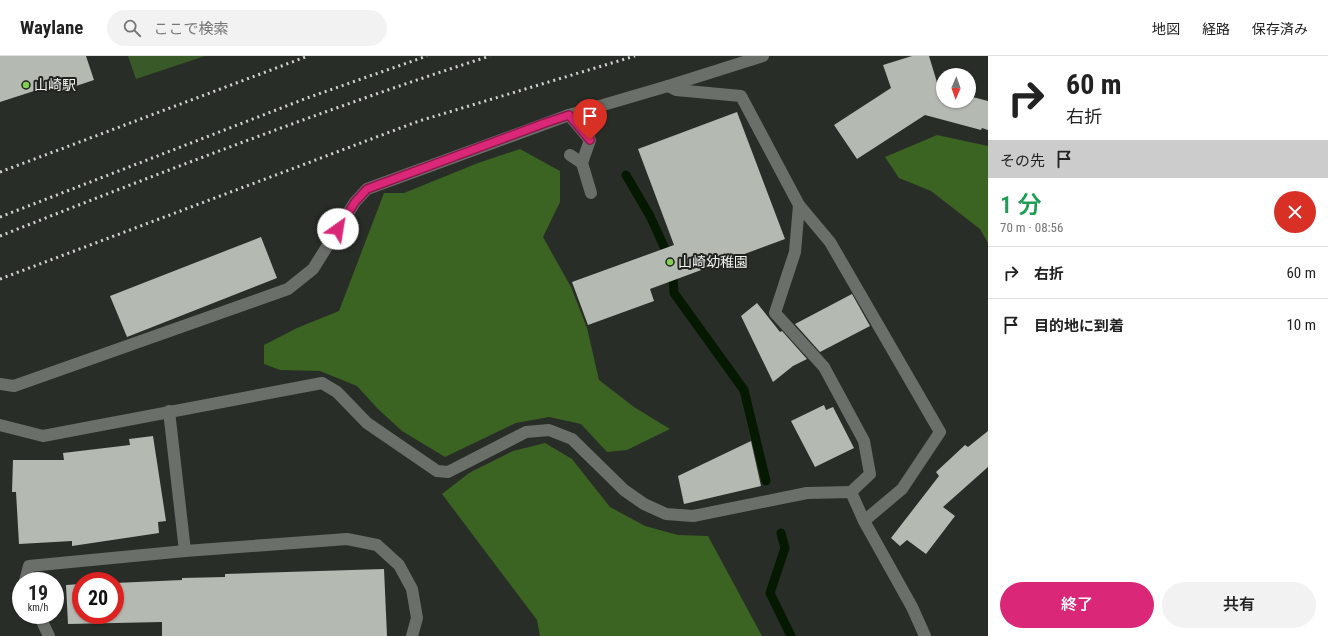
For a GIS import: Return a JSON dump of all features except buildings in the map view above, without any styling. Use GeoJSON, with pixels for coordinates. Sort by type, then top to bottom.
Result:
{"type":"FeatureCollection","features":[{"type":"Feature","properties":{"kind":"street"},"geometry":{"type":"LineString","coordinates":[[0,384],[14,386],[288,289],[313,269],[355,202],[367,189],[569,115],[763,56]]}},
{"type":"Feature","properties":{"kind":"street"},"geometry":{"type":"LineString","coordinates":[[668,86],[676,90],[741,96],[799,205],[830,242],[940,432],[902,489],[864,521]]}},
{"type":"Feature","properties":{"kind":"street"},"geometry":{"type":"LineString","coordinates":[[569,115],[590,140],[582,163],[591,193]]}},
{"type":"Feature","properties":{"kind":"street"},"geometry":{"type":"LineString","coordinates":[[570,155],[582,163]]}},
{"type":"Feature","properties":{"kind":"street"},"geometry":{"type":"LineString","coordinates":[[0,425],[43,436],[322,383],[338,392],[367,423],[437,471],[448,472],[526,432],[549,430],[572,439],[624,490],[644,504],[666,514],[693,516],[807,493],[851,492],[870,474],[864,441],[824,366],[775,313],[795,252],[799,205]]}},
{"type":"Feature","properties":{"kind":"street"},"geometry":{"type":"LineString","coordinates":[[169,411],[185,551]]}},
{"type":"Feature","properties":{"kind":"street"},"geometry":{"type":"LineString","coordinates":[[851,492],[864,521],[912,607],[925,636]]}},
{"type":"Feature","properties":{"kind":"street"},"geometry":{"type":"LineString","coordinates":[[27,572],[29,566],[185,551],[347,539],[377,546],[399,565],[412,589],[417,618],[412,636]]}},
{"type":"Feature","properties":{"kind":"street"},"geometry":{"type":"LineString","coordinates":[[43,624],[49,636]]}},
{"type":"Feature","properties":{"kind":"green space"},"geometry":{"type":"Polygon","coordinates":[[[128,56],[205,56],[136,79],[128,56]]]}},
{"type":"Feature","properties":{"kind":"green space"},"geometry":{"type":"Polygon","coordinates":[[[937,135],[988,146],[988,243],[980,229],[931,191],[899,178],[885,157],[937,135]]]}},
{"type":"Feature","properties":{"kind":"green space"},"geometry":{"type":"Polygon","coordinates":[[[520,149],[560,171],[560,202],[543,237],[571,287],[587,328],[599,380],[634,407],[670,429],[627,450],[607,452],[581,424],[549,417],[516,423],[445,457],[402,431],[377,408],[357,386],[320,371],[280,370],[264,364],[264,345],[297,328],[339,311],[384,193],[404,193],[478,163],[520,149]]]}},
{"type":"Feature","properties":{"kind":"green space"},"geometry":{"type":"Polygon","coordinates":[[[545,443],[572,459],[610,507],[645,526],[678,535],[708,536],[762,636],[540,636],[537,620],[442,494],[469,473],[513,451],[545,443]]]}},
{"type":"Feature","properties":{"kind":"waterway"},"geometry":{"type":"LineString","coordinates":[[626,175],[650,216],[672,264],[674,293],[744,390],[766,481]]}},
{"type":"Feature","properties":{"kind":"waterway"},"geometry":{"type":"LineString","coordinates":[[781,533],[785,548],[770,593],[791,636]]}},
{"type":"Feature","properties":{"kind":"railway"},"geometry":{"type":"LineString","coordinates":[[0,172],[308,56]]}},
{"type":"Feature","properties":{"kind":"railway"},"geometry":{"type":"LineString","coordinates":[[0,217],[307,98],[427,56]]}},
{"type":"Feature","properties":{"kind":"railway"},"geometry":{"type":"LineString","coordinates":[[0,236],[305,119],[490,56]]}},
{"type":"Feature","properties":{"kind":"railway"},"geometry":{"type":"LineString","coordinates":[[0,279],[419,121],[635,56]]}},
{"type":"Feature","properties":{"kind":"place","name":"山崎駅"},"geometry":{"type":"Point","coordinates":[26,85]}},
{"type":"Feature","properties":{"kind":"place","name":"山崎幼稚園"},"geometry":{"type":"Point","coordinates":[670,262]}},
{"type":"Feature","properties":{"kind":"route"},"geometry":{"type":"LineString","coordinates":[[338,229],[355,202],[367,189],[545,123],[569,115],[590,140]]}}]}
